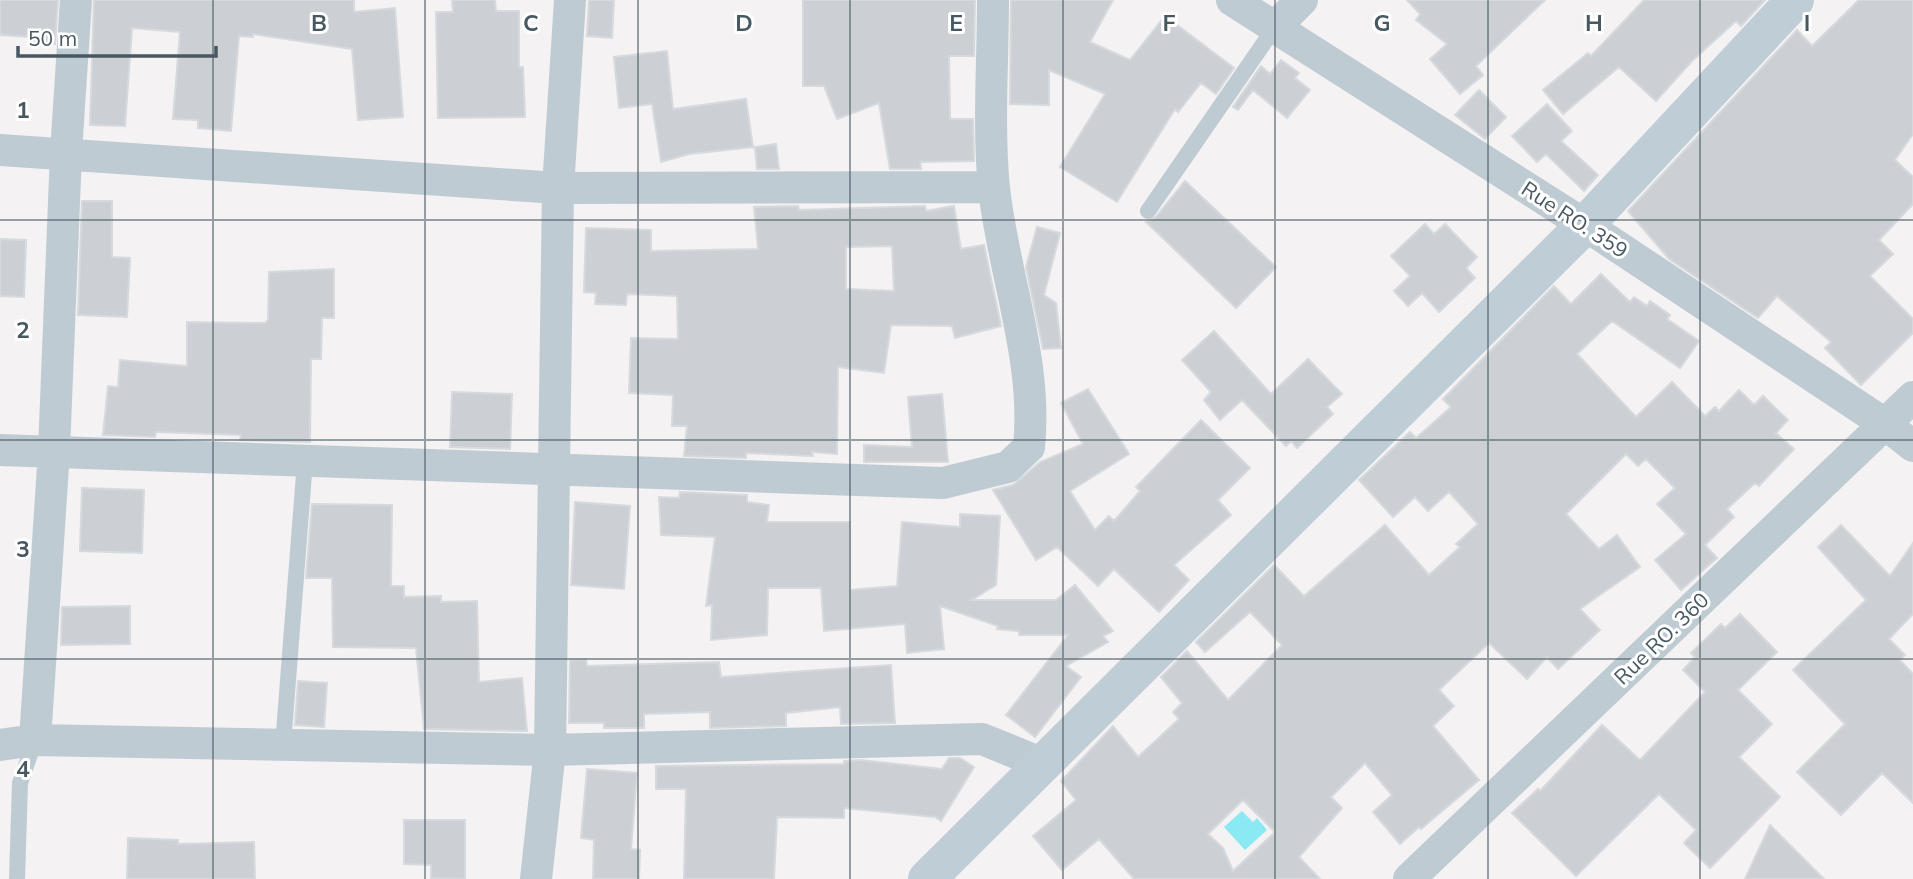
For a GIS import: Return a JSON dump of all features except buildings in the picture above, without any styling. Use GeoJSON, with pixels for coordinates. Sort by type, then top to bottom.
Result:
{"type":"FeatureCollection","features":[{"type":"Feature","properties":{"kind":"street"},"geometry":{"type":"LineString","coordinates":[[34,740],[54,451],[66,152],[76,0]]}},
{"type":"Feature","properties":{"kind":"street"},"geometry":{"type":"LineString","coordinates":[[536,879],[550,750],[558,188],[570,0]]}},
{"type":"Feature","properties":{"kind":"street"},"geometry":{"type":"LineString","coordinates":[[0,450],[943,483],[1008,467],[1029,447],[1032,425],[1023,350],[994,187],[993,0]]}},
{"type":"Feature","properties":{"kind":"street","name":"Rue RO. 359"},"geometry":{"type":"LineString","coordinates":[[1232,0],[1585,225],[1885,424],[1913,446]]}},
{"type":"Feature","properties":{"kind":"street"},"geometry":{"type":"LineString","coordinates":[[1275,27],[1302,0]]}},
{"type":"Feature","properties":{"kind":"street"},"geometry":{"type":"LineString","coordinates":[[926,879],[1585,225],[1795,0]]}},
{"type":"Feature","properties":{"kind":"street"},"geometry":{"type":"LineString","coordinates":[[0,150],[66,152],[558,188],[994,187]]}},
{"type":"Feature","properties":{"kind":"street","name":"Rue RO. 360"},"geometry":{"type":"LineString","coordinates":[[1409,879],[1913,397]]}},
{"type":"Feature","properties":{"kind":"street"},"geometry":{"type":"LineString","coordinates":[[0,745],[34,740],[550,750],[982,739],[1041,763]]}},
{"type":"Feature","properties":{"kind":"lane"},"geometry":{"type":"LineString","coordinates":[[1148,211],[1275,27]]}},
{"type":"Feature","properties":{"kind":"lane"},"geometry":{"type":"LineString","coordinates":[[282,745],[305,461]]}},
{"type":"Feature","properties":{"kind":"lane"},"geometry":{"type":"LineString","coordinates":[[17,879],[20,783],[34,740]]}},
{"type":"Feature","properties":{"kind":"water"},"geometry":{"type":"Polygon","coordinates":[[[1242,811],[1253,822],[1257,818],[1267,830],[1245,850],[1224,827],[1242,811]]]}}]}
